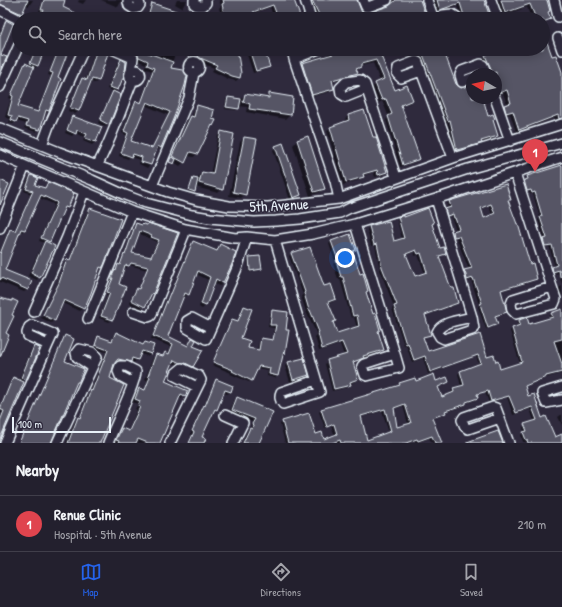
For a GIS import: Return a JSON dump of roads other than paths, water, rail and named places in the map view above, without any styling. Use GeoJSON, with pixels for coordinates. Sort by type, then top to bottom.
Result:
{"type":"FeatureCollection","features":[{"type":"Feature","properties":{"kind":"street"},"geometry":{"type":"LineString","coordinates":[[130,0],[128,2],[129,6],[134,9],[138,8],[140,5],[138,0]]}},
{"type":"Feature","properties":{"kind":"street"},"geometry":{"type":"LineString","coordinates":[[194,0],[194,4],[200,7],[206,3],[206,0]]}},
{"type":"Feature","properties":{"kind":"street"},"geometry":{"type":"LineString","coordinates":[[305,0],[309,12]]}},
{"type":"Feature","properties":{"kind":"street"},"geometry":{"type":"LineString","coordinates":[[363,0],[366,7],[387,0]]}},
{"type":"Feature","properties":{"kind":"street"},"geometry":{"type":"LineString","coordinates":[[427,0],[432,12]]}},
{"type":"Feature","properties":{"kind":"street"},"geometry":{"type":"LineString","coordinates":[[491,0],[495,12]]}},
{"type":"Feature","properties":{"kind":"street"},"geometry":{"type":"LineString","coordinates":[[554,0],[558,17]]}},
{"type":"Feature","properties":{"kind":"street"},"geometry":{"type":"LineString","coordinates":[[0,10],[12,16]]}},
{"type":"Feature","properties":{"kind":"street"},"geometry":{"type":"LineString","coordinates":[[558,38],[562,50]]}},
{"type":"Feature","properties":{"kind":"street"},"geometry":{"type":"LineString","coordinates":[[0,87],[14,56]]}},
{"type":"Feature","properties":{"kind":"street"},"geometry":{"type":"LineString","coordinates":[[42,145],[81,56]]}},
{"type":"Feature","properties":{"kind":"street"},"geometry":{"type":"LineString","coordinates":[[97,166],[108,146],[132,75],[133,58],[128,56]]}},
{"type":"Feature","properties":{"kind":"street"},"geometry":{"type":"LineString","coordinates":[[293,56],[335,181],[339,199]]}},
{"type":"Feature","properties":{"kind":"street"},"geometry":{"type":"LineString","coordinates":[[294,60],[303,56]]}},
{"type":"Feature","properties":{"kind":"street"},"geometry":{"type":"LineString","coordinates":[[472,68],[481,64],[484,68]]}},
{"type":"Feature","properties":{"kind":"street"},"geometry":{"type":"LineString","coordinates":[[466,70],[460,75],[462,82],[466,80]]}},
{"type":"Feature","properties":{"kind":"street"},"geometry":{"type":"LineString","coordinates":[[421,71],[453,158]]}},
{"type":"Feature","properties":{"kind":"street"},"geometry":{"type":"LineString","coordinates":[[152,186],[188,98],[194,72]]}},
{"type":"Feature","properties":{"kind":"street"},"geometry":{"type":"LineString","coordinates":[[366,89],[396,177]]}},
{"type":"Feature","properties":{"kind":"street"},"geometry":{"type":"LineString","coordinates":[[497,104],[510,141]]}},
{"type":"Feature","properties":{"kind":"street"},"geometry":{"type":"LineString","coordinates":[[0,128],[97,166],[196,200],[229,206],[268,207],[339,199],[396,177],[562,124]]}},
{"type":"Feature","properties":{"kind":"street"},"geometry":{"type":"LineString","coordinates":[[533,132],[533,141],[540,148]]}},
{"type":"Feature","properties":{"kind":"street","name":"5th Avenue"},"geometry":{"type":"LineString","coordinates":[[0,142],[146,203],[192,215],[254,222],[300,220],[340,213],[350,208],[468,169],[562,143]]}},
{"type":"Feature","properties":{"kind":"street"},"geometry":{"type":"LineString","coordinates":[[0,155],[132,212],[184,229],[235,238],[247,237],[275,240],[314,234],[355,224],[562,157]]}},
{"type":"Feature","properties":{"kind":"street"},"geometry":{"type":"LineString","coordinates":[[513,156],[515,166],[512,174],[552,287],[556,299],[554,304],[516,314],[512,310],[511,304],[513,299],[552,287]]}},
{"type":"Feature","properties":{"kind":"street"},"geometry":{"type":"LineString","coordinates":[[0,228],[26,166]]}},
{"type":"Feature","properties":{"kind":"street"},"geometry":{"type":"LineString","coordinates":[[34,312],[67,237],[84,192]]}},
{"type":"Feature","properties":{"kind":"street"},"geometry":{"type":"LineString","coordinates":[[436,199],[472,317]]}},
{"type":"Feature","properties":{"kind":"street"},"geometry":{"type":"LineString","coordinates":[[88,320],[132,212]]}},
{"type":"Feature","properties":{"kind":"street"},"geometry":{"type":"LineString","coordinates":[[355,224],[395,354]]}},
{"type":"Feature","properties":{"kind":"street"},"geometry":{"type":"LineString","coordinates":[[133,312],[148,317],[151,316],[184,235],[184,229]]}},
{"type":"Feature","properties":{"kind":"street"},"geometry":{"type":"LineString","coordinates":[[211,328],[242,256],[247,237]]}},
{"type":"Feature","properties":{"kind":"street"},"geometry":{"type":"LineString","coordinates":[[275,240],[316,380]]}},
{"type":"Feature","properties":{"kind":"street"},"geometry":{"type":"LineString","coordinates":[[6,443],[48,345]]}},
{"type":"Feature","properties":{"kind":"street"},"geometry":{"type":"LineString","coordinates":[[57,443],[92,367]]}},
{"type":"Feature","properties":{"kind":"street"},"geometry":{"type":"LineString","coordinates":[[108,443],[133,383]]}},
{"type":"Feature","properties":{"kind":"street"},"geometry":{"type":"LineString","coordinates":[[170,443],[197,387]]}},
{"type":"Feature","properties":{"kind":"street"},"geometry":{"type":"LineString","coordinates":[[562,387],[542,393],[546,403],[562,400]]}},
{"type":"Feature","properties":{"kind":"street"},"geometry":{"type":"LineString","coordinates":[[225,415],[243,423],[233,443]]}},
{"type":"Feature","properties":{"kind":"street"},"geometry":{"type":"LineString","coordinates":[[500,418],[509,443]]}},
{"type":"Feature","properties":{"kind":"place","name":"Renue Clinic"},"geometry":{"type":"Point","coordinates":[535,172]}}]}
